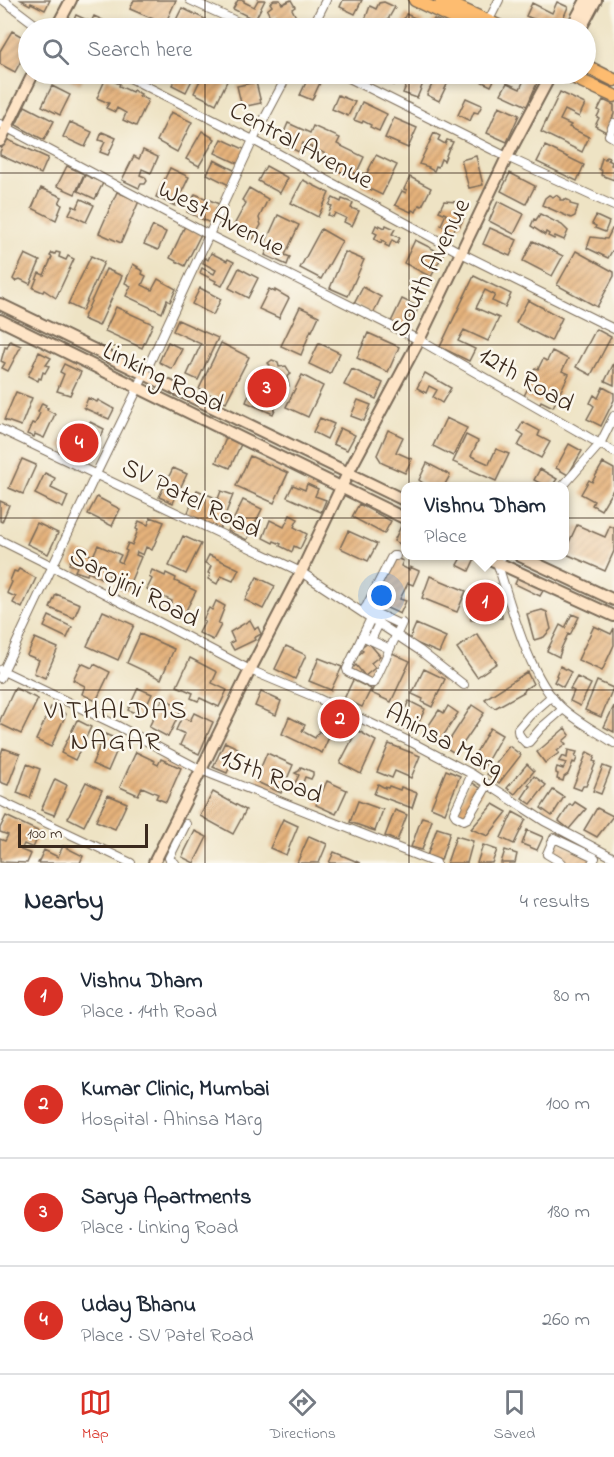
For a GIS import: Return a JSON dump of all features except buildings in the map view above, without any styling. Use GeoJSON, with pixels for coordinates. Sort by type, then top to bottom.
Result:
{"type":"FeatureCollection","features":[{"type":"Feature","properties":{"kind":"main road"},"geometry":{"type":"LineString","coordinates":[[61,18],[71,0]]}},
{"type":"Feature","properties":{"kind":"main road"},"geometry":{"type":"LineString","coordinates":[[415,0],[453,18]]}},
{"type":"Feature","properties":{"kind":"main road"},"geometry":{"type":"LineString","coordinates":[[576,18],[586,0]]}},
{"type":"Feature","properties":{"kind":"main road"},"geometry":{"type":"LineString","coordinates":[[587,18],[597,0]]}},
{"type":"Feature","properties":{"kind":"main road"},"geometry":{"type":"LineString","coordinates":[[446,1],[474,18]]}},
{"type":"Feature","properties":{"kind":"main road"},"geometry":{"type":"LineString","coordinates":[[596,71],[614,80]]}},
{"type":"Feature","properties":{"kind":"main road"},"geometry":{"type":"LineString","coordinates":[[0,141],[3,126],[27,84]]}},
{"type":"Feature","properties":{"kind":"main road","name":"South Avenue"},"geometry":{"type":"LineString","coordinates":[[154,863],[170,849],[183,823],[201,770],[250,670],[301,572],[348,473],[419,340],[507,157],[547,84]]}},
{"type":"Feature","properties":{"kind":"main road"},"geometry":{"type":"LineString","coordinates":[[588,84],[614,96]]}},
{"type":"Feature","properties":{"kind":"main road","name":"Linking Road"},"geometry":{"type":"LineString","coordinates":[[0,304],[401,499]]}},
{"type":"Feature","properties":{"kind":"main road","name":"Linking Road"},"geometry":{"type":"LineString","coordinates":[[0,320],[401,517]]}},
{"type":"Feature","properties":{"kind":"main road"},"geometry":{"type":"LineString","coordinates":[[502,560],[614,616]]}},
{"type":"Feature","properties":{"kind":"main road"},"geometry":{"type":"LineString","coordinates":[[530,560],[614,600]]}},
{"type":"Feature","properties":{"kind":"street"},"geometry":{"type":"LineString","coordinates":[[3,0],[27,18]]}},
{"type":"Feature","properties":{"kind":"street"},"geometry":{"type":"LineString","coordinates":[[190,0],[229,18]]}},
{"type":"Feature","properties":{"kind":"street"},"geometry":{"type":"LineString","coordinates":[[317,18],[326,0]]}},
{"type":"Feature","properties":{"kind":"street"},"geometry":{"type":"LineString","coordinates":[[490,18],[499,0]]}},
{"type":"Feature","properties":{"kind":"street","name":"Central Avenue"},"geometry":{"type":"LineString","coordinates":[[142,84],[253,140],[462,253],[614,329]]}},
{"type":"Feature","properties":{"kind":"street"},"geometry":{"type":"LineString","coordinates":[[1,673],[138,388],[253,140],[283,84]]}},
{"type":"Feature","properties":{"kind":"street"},"geometry":{"type":"LineString","coordinates":[[361,84],[507,157],[614,206]]}},
{"type":"Feature","properties":{"kind":"street"},"geometry":{"type":"LineString","coordinates":[[614,123],[609,135],[614,138]]}},
{"type":"Feature","properties":{"kind":"street","name":"West Avenue"},"geometry":{"type":"LineString","coordinates":[[3,126],[209,235],[419,340]]}},
{"type":"Feature","properties":{"kind":"street","name":"12th Road"},"geometry":{"type":"LineString","coordinates":[[419,340],[614,452]]}},
{"type":"Feature","properties":{"kind":"street"},"geometry":{"type":"LineString","coordinates":[[567,482],[600,444],[614,416]]}},
{"type":"Feature","properties":{"kind":"street","name":"SV Patel Road"},"geometry":{"type":"LineString","coordinates":[[0,429],[301,572],[364,610]]}},
{"type":"Feature","properties":{"kind":"street","name":"Sarojini Road"},"geometry":{"type":"LineString","coordinates":[[0,540],[250,670]]}},
{"type":"Feature","properties":{"kind":"street"},"geometry":{"type":"LineString","coordinates":[[364,610],[391,558],[396,556]]}},
{"type":"Feature","properties":{"kind":"street"},"geometry":{"type":"LineString","coordinates":[[500,560],[527,651],[554,705],[614,743]]}},
{"type":"Feature","properties":{"kind":"street"},"geometry":{"type":"LineString","coordinates":[[364,610],[375,621],[419,650],[464,685]]}},
{"type":"Feature","properties":{"kind":"street"},"geometry":{"type":"LineString","coordinates":[[364,610],[401,624],[374,683],[370,683],[346,669],[363,636],[375,621]]}},
{"type":"Feature","properties":{"kind":"street"},"geometry":{"type":"LineString","coordinates":[[371,640],[375,621]]}},
{"type":"Feature","properties":{"kind":"street"},"geometry":{"type":"LineString","coordinates":[[363,636],[390,649]]}},
{"type":"Feature","properties":{"kind":"street","name":"Ahinsa Marg"},"geometry":{"type":"LineString","coordinates":[[250,670],[317,698],[415,744],[590,850],[602,852],[614,858]]}},
{"type":"Feature","properties":{"kind":"street","name":"15th Road"},"geometry":{"type":"LineString","coordinates":[[1,673],[116,725],[201,770],[436,863]]}},
{"type":"Feature","properties":{"kind":"street"},"geometry":{"type":"LineString","coordinates":[[554,705],[541,728],[526,743],[518,729],[530,715],[554,705]]}},
{"type":"Feature","properties":{"kind":"street"},"geometry":{"type":"LineString","coordinates":[[471,776],[454,813],[456,816],[464,820],[468,818],[487,786]]}},
{"type":"Feature","properties":{"kind":"street"},"geometry":{"type":"LineString","coordinates":[[0,801],[131,863]]}},
{"type":"Feature","properties":{"kind":"street"},"geometry":{"type":"LineString","coordinates":[[562,863],[547,854],[554,838],[590,850],[594,857],[592,863]]}},
{"type":"Feature","properties":{"kind":"street"},"geometry":{"type":"LineString","coordinates":[[170,849],[170,860],[175,863]]}},
{"type":"Feature","properties":{"kind":"street"},"geometry":{"type":"LineString","coordinates":[[602,852],[603,863]]}},
{"type":"Feature","properties":{"kind":"place","name":"Sarya Apartments"},"geometry":{"type":"Point","coordinates":[267,388]}},
{"type":"Feature","properties":{"kind":"place","name":"Uday Bhanu"},"geometry":{"type":"Point","coordinates":[79,443]}},
{"type":"Feature","properties":{"kind":"place","name":"Vishnu Dham"},"geometry":{"type":"Point","coordinates":[485,602]}},
{"type":"Feature","properties":{"kind":"place","name":"Kumar Clinic, Mumbai"},"geometry":{"type":"Point","coordinates":[340,719]}},
{"type":"Feature","properties":{"kind":"district","name":"VITHALDAS NAGAR"},"geometry":{"type":"Point","coordinates":[116,724]}}]}
